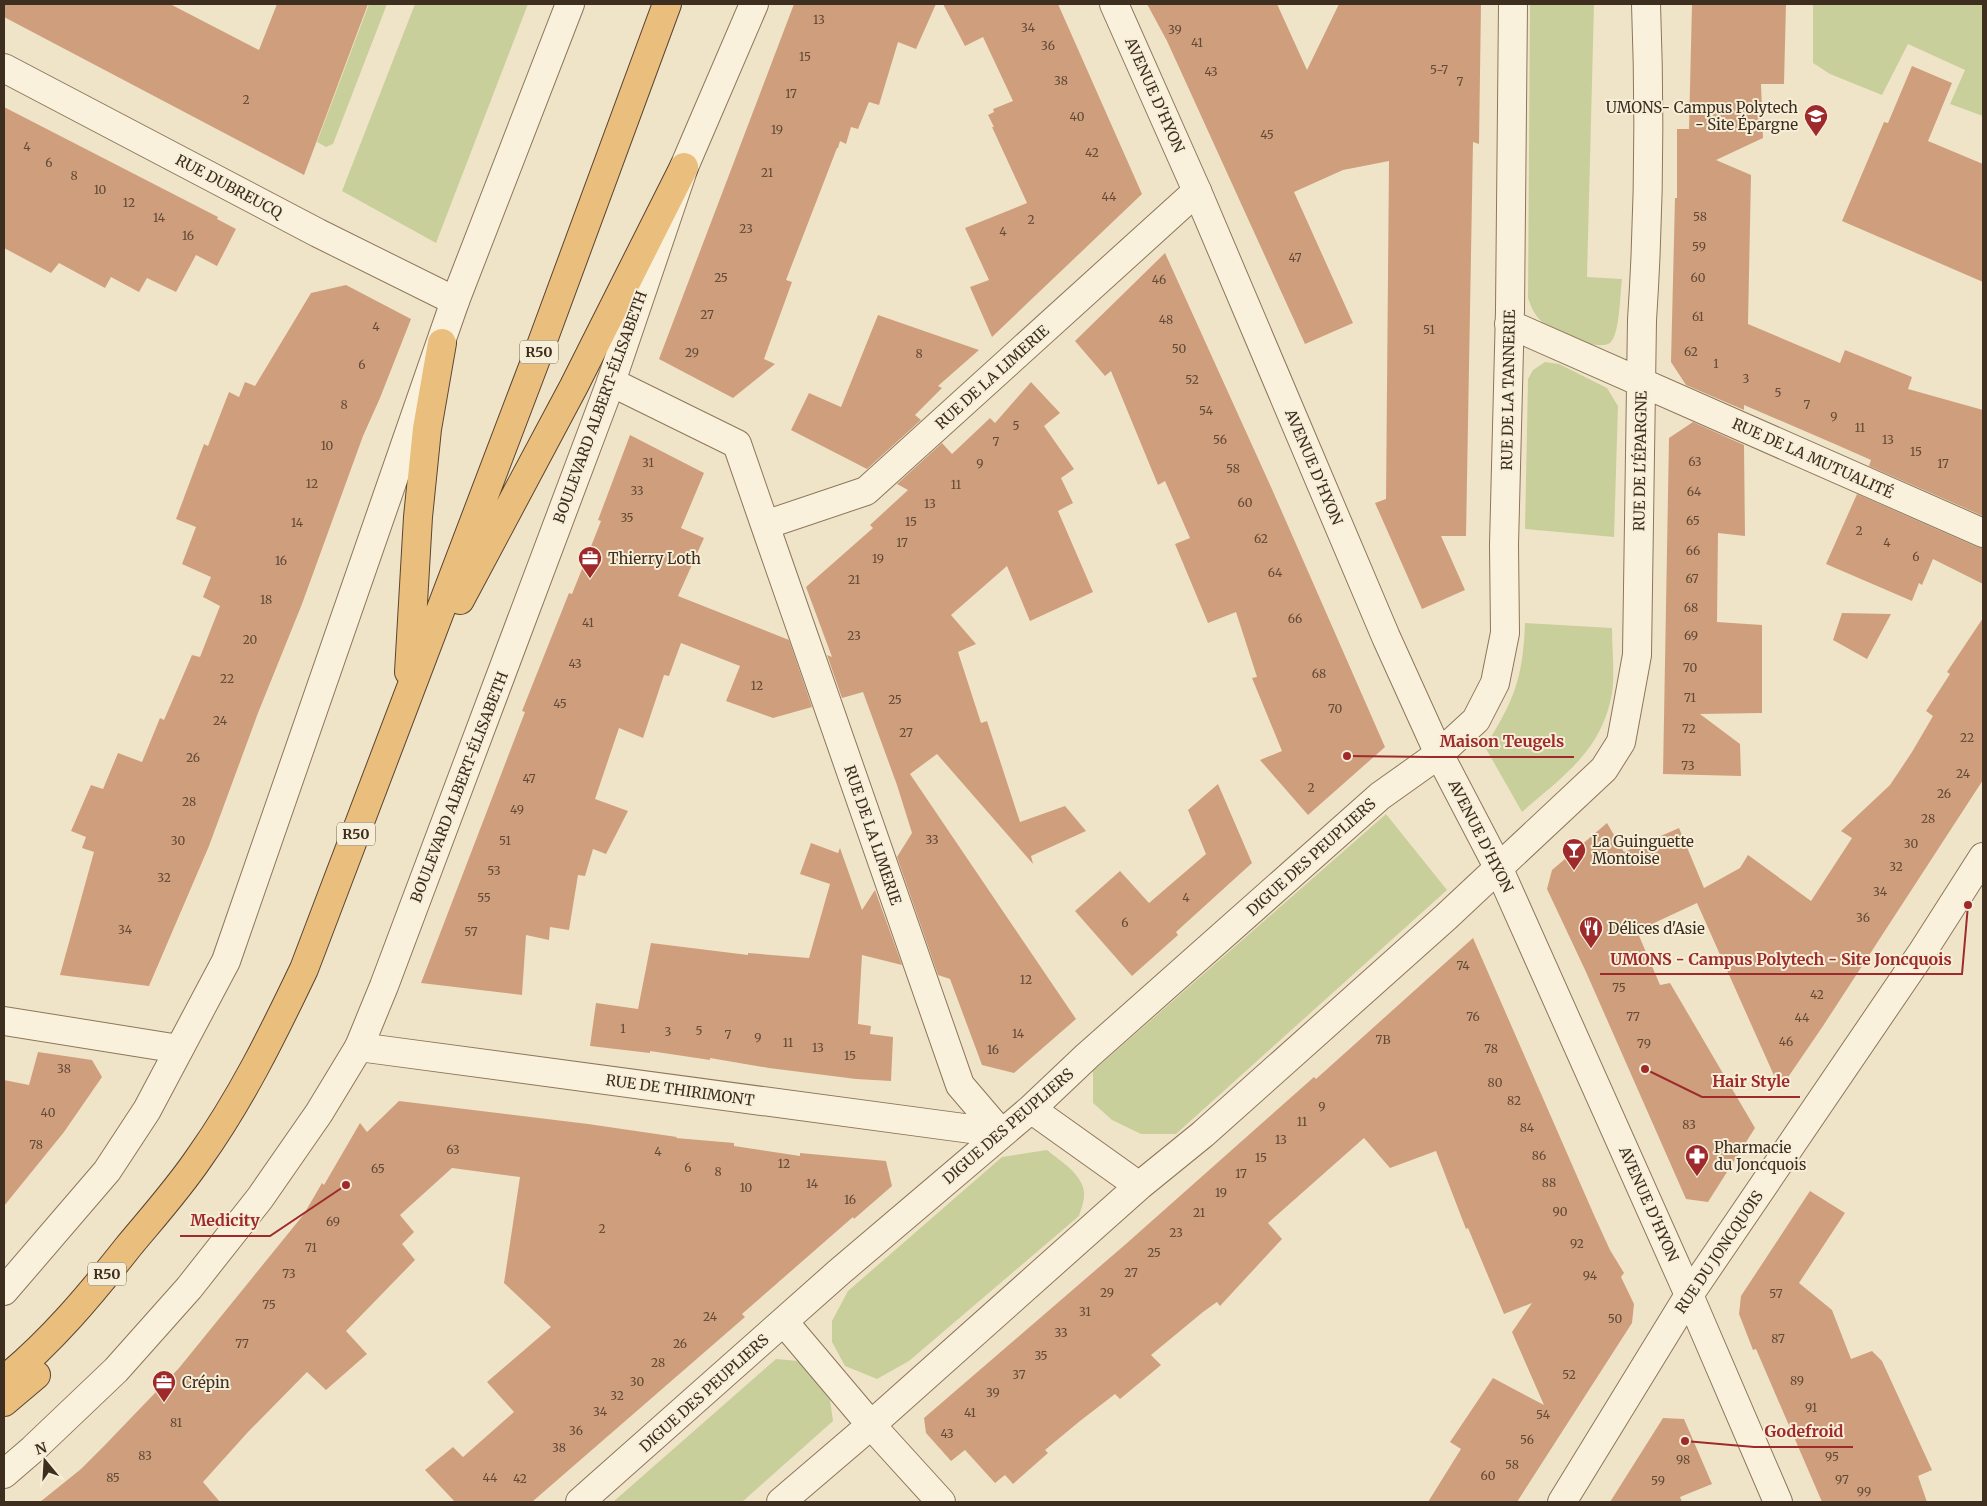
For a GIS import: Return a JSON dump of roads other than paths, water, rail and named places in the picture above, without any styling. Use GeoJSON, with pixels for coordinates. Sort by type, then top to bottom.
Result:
{"type":"FeatureCollection","features":[{"type":"Feature","properties":{"kind":"highway","name":"R50"},"geometry":{"type":"LineString","coordinates":[[4,1380],[61,1326],[98,1285],[199,1159],[237,1100],[272,1035],[304,969],[539,351],[667,4]]}},
{"type":"Feature","properties":{"kind":"highway"},"geometry":{"type":"LineString","coordinates":[[407,698],[574,386],[684,167]]}},
{"type":"Feature","properties":{"kind":"highway"},"geometry":{"type":"LineString","coordinates":[[407,698],[418,517],[427,429],[442,343]]}},
{"type":"Feature","properties":{"kind":"highway"},"geometry":{"type":"LineString","coordinates":[[4,1402],[30,1381],[69,1341],[110,1290],[199,1159]]}},
{"type":"Feature","properties":{"kind":"street"},"geometry":{"type":"LineString","coordinates":[[4,1291],[107,1171],[147,1110],[226,961],[455,301],[570,4]]}},
{"type":"Feature","properties":{"kind":"street","name":"BOULEVARD ALBERT-ÉLISABETH"},"geometry":{"type":"LineString","coordinates":[[4,1474],[34,1449],[116,1370],[188,1288],[260,1198],[319,1113],[359,1047],[384,986],[611,382],[684,167],[754,4]]}},
{"type":"Feature","properties":{"kind":"street","name":"AVENUE D'HYON"},"geometry":{"type":"LineString","coordinates":[[1114,4],[1197,191],[1386,637],[1438,754],[1498,867],[1689,1295],[1778,1502]]}},
{"type":"Feature","properties":{"kind":"street","name":"RUE DE LA TANNERIE"},"geometry":{"type":"LineString","coordinates":[[1438,754],[1476,720],[1495,683],[1505,633],[1504,546],[1513,4]]}},
{"type":"Feature","properties":{"kind":"street","name":"RUE DE L'ÉPARGNE"},"geometry":{"type":"LineString","coordinates":[[1498,867],[1604,769],[1621,742],[1636,655],[1642,320],[1649,100],[1646,4]]}},
{"type":"Feature","properties":{"kind":"street","name":"RUE DUBREUCQ"},"geometry":{"type":"LineString","coordinates":[[4,68],[318,233],[455,301]]}},
{"type":"Feature","properties":{"kind":"street","name":"RUE DE LA LIMERIE"},"geometry":{"type":"LineString","coordinates":[[765,526],[866,491],[1197,191]]}},
{"type":"Feature","properties":{"kind":"street","name":"RUE DE LA MUTUALITÉ"},"geometry":{"type":"LineString","coordinates":[[1509,324],[1983,533]]}},
{"type":"Feature","properties":{"kind":"street","name":"RUE DE LA LIMERIE"},"geometry":{"type":"LineString","coordinates":[[611,382],[737,444],[960,1085],[1001,1133]]}},
{"type":"Feature","properties":{"kind":"street","name":"DIGUE DES PEUPLIERS"},"geometry":{"type":"LineString","coordinates":[[580,1502],[1031,1108],[1380,796],[1438,754]]}},
{"type":"Feature","properties":{"kind":"street","name":"RUE DU JONCQUOIS"},"geometry":{"type":"LineString","coordinates":[[1562,1502],[1689,1295],[1921,954],[1983,857]]}},
{"type":"Feature","properties":{"kind":"street"},"geometry":{"type":"LineString","coordinates":[[782,1502],[1139,1186],[1203,1134],[1446,917],[1498,867]]}},
{"type":"Feature","properties":{"kind":"street"},"geometry":{"type":"LineString","coordinates":[[4,1021],[179,1049]]}},
{"type":"Feature","properties":{"kind":"street","name":"RUE DE THIRIMONT"},"geometry":{"type":"LineString","coordinates":[[359,1047],[1001,1133]]}},
{"type":"Feature","properties":{"kind":"street"},"geometry":{"type":"LineString","coordinates":[[1031,1108],[1139,1186]]}},
{"type":"Feature","properties":{"kind":"street"},"geometry":{"type":"LineString","coordinates":[[784,1322],[871,1425],[941,1502]]}},
{"type":"Feature","properties":{"kind":"place","name":"UMONS- Campus Polytech - Site Épargne"},"geometry":{"type":"Point","coordinates":[1816,137]}},
{"type":"Feature","properties":{"kind":"place","name":"Thierry Loth"},"geometry":{"type":"Point","coordinates":[590,579]}},
{"type":"Feature","properties":{"kind":"place","name":"Maison Teugels"},"geometry":{"type":"Point","coordinates":[1347,756]}},
{"type":"Feature","properties":{"kind":"place","name":"La Guinguette Montoise"},"geometry":{"type":"Point","coordinates":[1574,871]}},
{"type":"Feature","properties":{"kind":"place","name":"UMONS - Campus Polytech - Site Joncquois"},"geometry":{"type":"Point","coordinates":[1968,905]}},
{"type":"Feature","properties":{"kind":"place","name":"Délices d'Asie"},"geometry":{"type":"Point","coordinates":[1591,949]}},
{"type":"Feature","properties":{"kind":"place","name":"Hair Style"},"geometry":{"type":"Point","coordinates":[1645,1069]}},
{"type":"Feature","properties":{"kind":"place","name":"Pharmacie du Joncquois"},"geometry":{"type":"Point","coordinates":[1697,1177]}},
{"type":"Feature","properties":{"kind":"place","name":"Medicity"},"geometry":{"type":"Point","coordinates":[346,1185]}},
{"type":"Feature","properties":{"kind":"place","name":"Crépin"},"geometry":{"type":"Point","coordinates":[164,1403]}},
{"type":"Feature","properties":{"kind":"place","name":"Godefroid"},"geometry":{"type":"Point","coordinates":[1685,1441]}}]}
